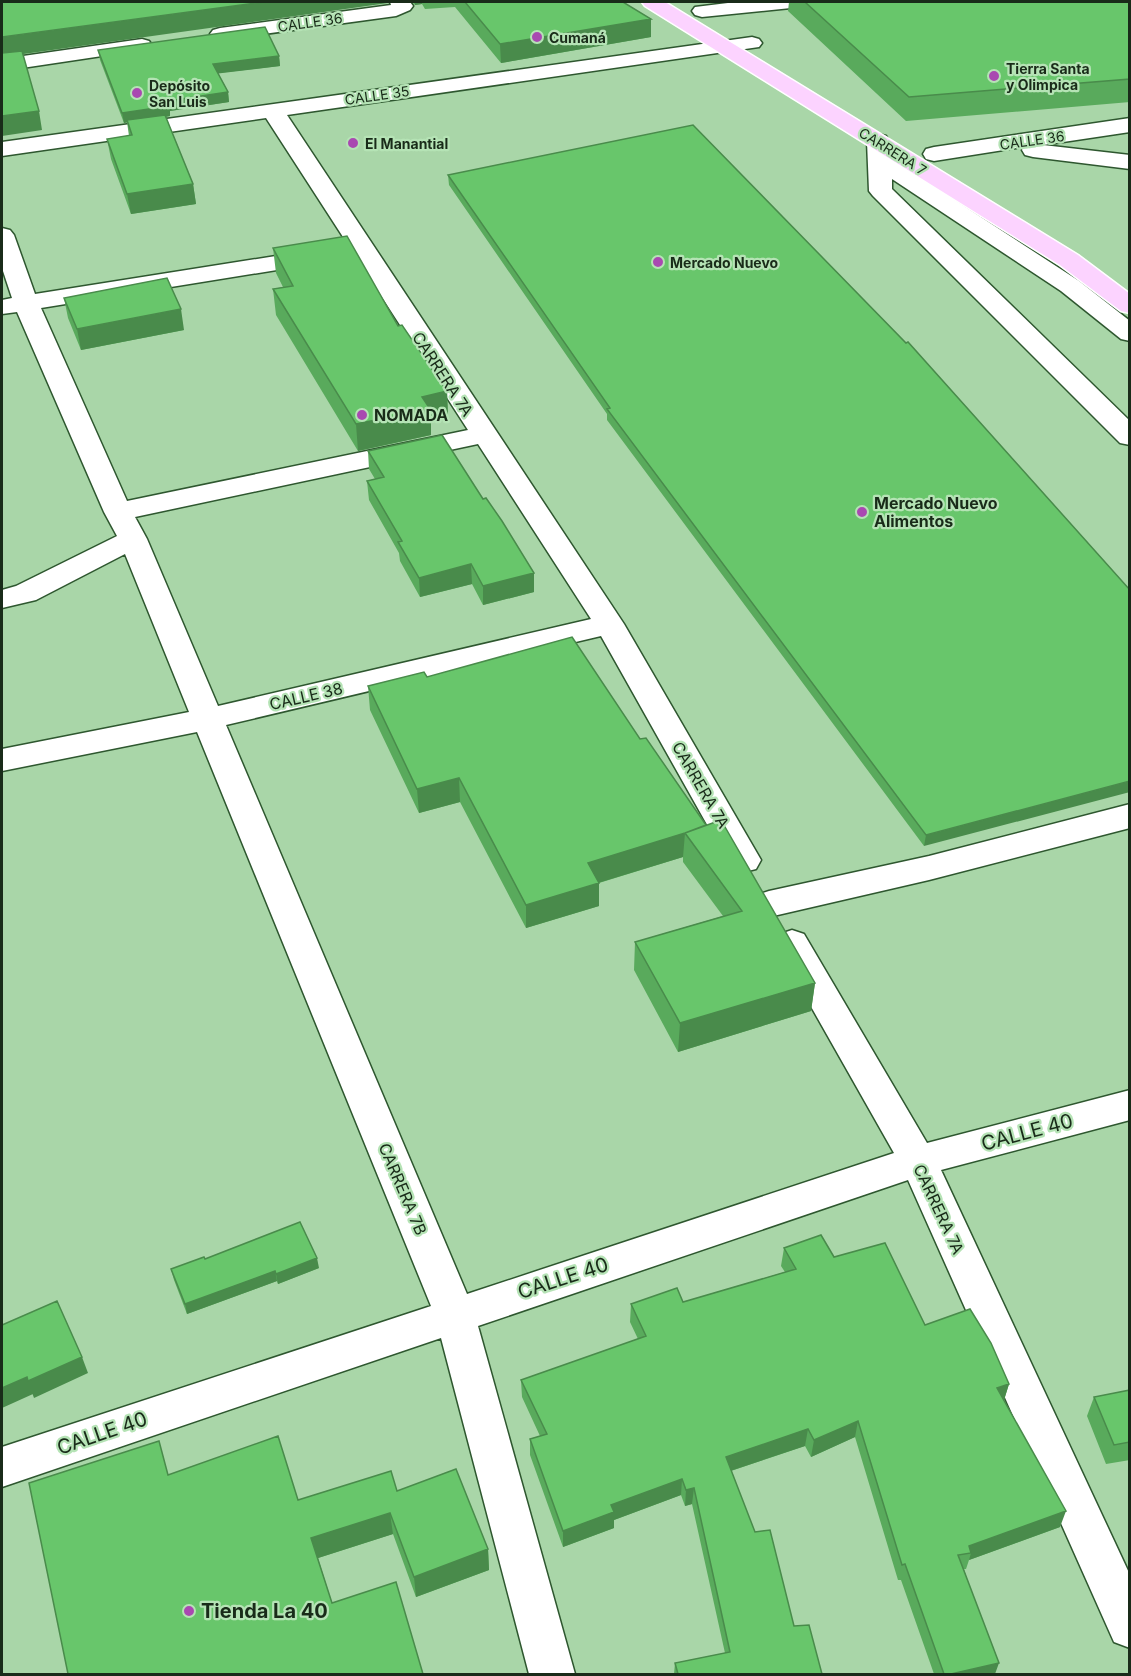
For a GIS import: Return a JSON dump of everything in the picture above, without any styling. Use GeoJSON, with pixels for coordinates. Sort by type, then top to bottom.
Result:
{"type":"FeatureCollection","features":[{"type":"Feature","properties":{"kind":"main road","name":"CARRERA 7"},"geometry":{"type":"LineString","coordinates":[[652,2],[725,47],[878,151],[1069,260],[1130,306]]}},
{"type":"Feature","properties":{"kind":"main road","name":"CARRERA 7"},"geometry":{"type":"LineString","coordinates":[[694,6],[1091,250]]}},
{"type":"Feature","properties":{"kind":"street"},"geometry":{"type":"LineString","coordinates":[[694,6],[791,2]]}},
{"type":"Feature","properties":{"kind":"street","name":"CALLE 36"},"geometry":{"type":"LineString","coordinates":[[206,36],[396,10],[402,4]]}},
{"type":"Feature","properties":{"kind":"street"},"geometry":{"type":"LineString","coordinates":[[2,65],[159,43]]}},
{"type":"Feature","properties":{"kind":"street","name":"CALLE 35"},"geometry":{"type":"LineString","coordinates":[[2,149],[752,43]]}},
{"type":"Feature","properties":{"kind":"street","name":"CARRERA 7A"},"geometry":{"type":"LineString","coordinates":[[272,110],[609,624],[918,1161],[1125,1606]]}},
{"type":"Feature","properties":{"kind":"street","name":"CALLE 36"},"geometry":{"type":"LineString","coordinates":[[934,154],[1130,125]]}},
{"type":"Feature","properties":{"kind":"street"},"geometry":{"type":"LineString","coordinates":[[999,144],[1130,162]]}},
{"type":"Feature","properties":{"kind":"street"},"geometry":{"type":"LineString","coordinates":[[878,151],[1070,286],[1130,334]]}},
{"type":"Feature","properties":{"kind":"street"},"geometry":{"type":"LineString","coordinates":[[878,151],[881,191],[1130,437]]}},
{"type":"Feature","properties":{"kind":"street","name":"CARRERA 7B"},"geometry":{"type":"LineString","coordinates":[[2,235],[14,305],[117,512],[133,539],[455,1314],[552,1674]]}},
{"type":"Feature","properties":{"kind":"street"},"geometry":{"type":"LineString","coordinates":[[14,305],[362,250]]}},
{"type":"Feature","properties":{"kind":"street"},"geometry":{"type":"LineString","coordinates":[[117,512],[484,435]]}},
{"type":"Feature","properties":{"kind":"street"},"geometry":{"type":"LineString","coordinates":[[2,599],[26,593],[133,539]]}},
{"type":"Feature","properties":{"kind":"street","name":"CALLE 38"},"geometry":{"type":"LineString","coordinates":[[2,760],[208,719],[609,624]]}},
{"type":"Feature","properties":{"kind":"street"},"geometry":{"type":"LineString","coordinates":[[769,904],[930,868],[1130,816]]}},
{"type":"Feature","properties":{"kind":"street","name":"CALLE 40"},"geometry":{"type":"LineString","coordinates":[[2,1467],[918,1161],[1130,1106]]}},
{"type":"Feature","properties":{"kind":"building"},"geometry":{"type":"Polygon","coordinates":[[[2,2],[264,2],[2,37],[2,2]]]}},
{"type":"Feature","properties":{"kind":"building"},"geometry":{"type":"Polygon","coordinates":[[[465,2],[623,2],[651,19],[500,44],[465,2]]]}},
{"type":"Feature","properties":{"kind":"building","name":"Tierra Santa y Olimpica"},"geometry":{"type":"Polygon","coordinates":[[[805,2],[1130,2],[1130,79],[909,97],[805,2]]]}},
{"type":"Feature","properties":{"kind":"building"},"geometry":{"type":"Polygon","coordinates":[[[265,27],[279,56],[213,64],[228,92],[167,101],[169,106],[122,113],[98,50],[265,27]]]}},
{"type":"Feature","properties":{"kind":"building"},"geometry":{"type":"Polygon","coordinates":[[[22,51],[39,111],[2,116],[2,53],[22,51]]]}},
{"type":"Feature","properties":{"kind":"building"},"geometry":{"type":"Polygon","coordinates":[[[165,115],[193,184],[127,194],[107,139],[132,135],[127,120],[165,115]]]}},
{"type":"Feature","properties":{"kind":"building","name":"Mercado Nuevo Alimentos"},"geometry":{"type":"Polygon","coordinates":[[[693,125],[906,343],[908,342],[1130,590],[1130,781],[926,835],[607,409],[610,408],[448,175],[693,125]]]}},
{"type":"Feature","properties":{"kind":"building"},"geometry":{"type":"Polygon","coordinates":[[[347,236],[398,326],[402,325],[447,391],[422,397],[430,409],[356,424],[273,289],[293,286],[273,248],[347,236]]]}},
{"type":"Feature","properties":{"kind":"building"},"geometry":{"type":"Polygon","coordinates":[[[167,278],[181,309],[77,329],[64,298],[167,278]]]}},
{"type":"Feature","properties":{"kind":"building"},"geometry":{"type":"Polygon","coordinates":[[[442,435],[483,499],[486,498],[502,521],[534,573],[483,586],[471,564],[419,578],[398,542],[402,541],[367,481],[384,477],[368,451],[442,435]]]}},
{"type":"Feature","properties":{"kind":"building"},"geometry":{"type":"Polygon","coordinates":[[[572,637],[640,739],[646,738],[706,825],[588,863],[599,883],[526,905],[459,778],[417,789],[368,686],[424,672],[427,677],[572,637]]]}},
{"type":"Feature","properties":{"kind":"building"},"geometry":{"type":"Polygon","coordinates":[[[721,820],[815,983],[680,1023],[635,942],[742,911],[685,833],[721,820]]]}},
{"type":"Feature","properties":{"kind":"building"},"geometry":{"type":"Polygon","coordinates":[[[300,1222],[317,1258],[185,1304],[171,1269],[204,1257],[205,1259],[300,1222]]]}},
{"type":"Feature","properties":{"kind":"building"},"geometry":{"type":"Polygon","coordinates":[[[821,1235],[834,1257],[885,1243],[925,1325],[970,1309],[991,1343],[1009,1384],[997,1388],[1066,1511],[969,1546],[971,1553],[958,1555],[999,1663],[944,1674],[905,1564],[902,1565],[858,1421],[814,1440],[808,1429],[726,1457],[755,1532],[770,1530],[794,1626],[809,1625],[822,1674],[678,1674],[675,1663],[730,1652],[694,1488],[686,1490],[682,1479],[611,1505],[614,1512],[563,1531],[530,1439],[547,1434],[521,1380],[646,1336],[631,1304],[677,1288],[683,1302],[796,1269],[784,1248],[821,1235]]]}},
{"type":"Feature","properties":{"kind":"building"},"geometry":{"type":"Polygon","coordinates":[[[57,1301],[82,1357],[28,1381],[27,1377],[2,1388],[2,1325],[57,1301]]]}},
{"type":"Feature","properties":{"kind":"building"},"geometry":{"type":"Polygon","coordinates":[[[1130,1390],[1130,1442],[1114,1445],[1094,1397],[1130,1390]]]}},
{"type":"Feature","properties":{"kind":"building"},"geometry":{"type":"Polygon","coordinates":[[[278,1436],[298,1500],[391,1471],[397,1491],[456,1469],[488,1549],[414,1577],[390,1513],[311,1538],[332,1603],[396,1582],[423,1674],[68,1674],[29,1483],[159,1441],[168,1475],[278,1436]]]}},
{"type":"Feature","properties":{"kind":"place","name":"Cumaná"},"geometry":{"type":"Point","coordinates":[537,37]}},
{"type":"Feature","properties":{"kind":"place","name":"Tierra Santa y Olimpica"},"geometry":{"type":"Point","coordinates":[994,76]}},
{"type":"Feature","properties":{"kind":"place","name":"Depósito San Luis"},"geometry":{"type":"Point","coordinates":[137,93]}},
{"type":"Feature","properties":{"kind":"place","name":"El Manantial"},"geometry":{"type":"Point","coordinates":[353,143]}},
{"type":"Feature","properties":{"kind":"place","name":"Mercado Nuevo"},"geometry":{"type":"Point","coordinates":[658,262]}},
{"type":"Feature","properties":{"kind":"place","name":"NOMADA"},"geometry":{"type":"Point","coordinates":[362,415]}},
{"type":"Feature","properties":{"kind":"place","name":"Mercado Nuevo Alimentos"},"geometry":{"type":"Point","coordinates":[862,512]}},
{"type":"Feature","properties":{"kind":"place","name":"Tienda La 40"},"geometry":{"type":"Point","coordinates":[189,1611]}}]}
